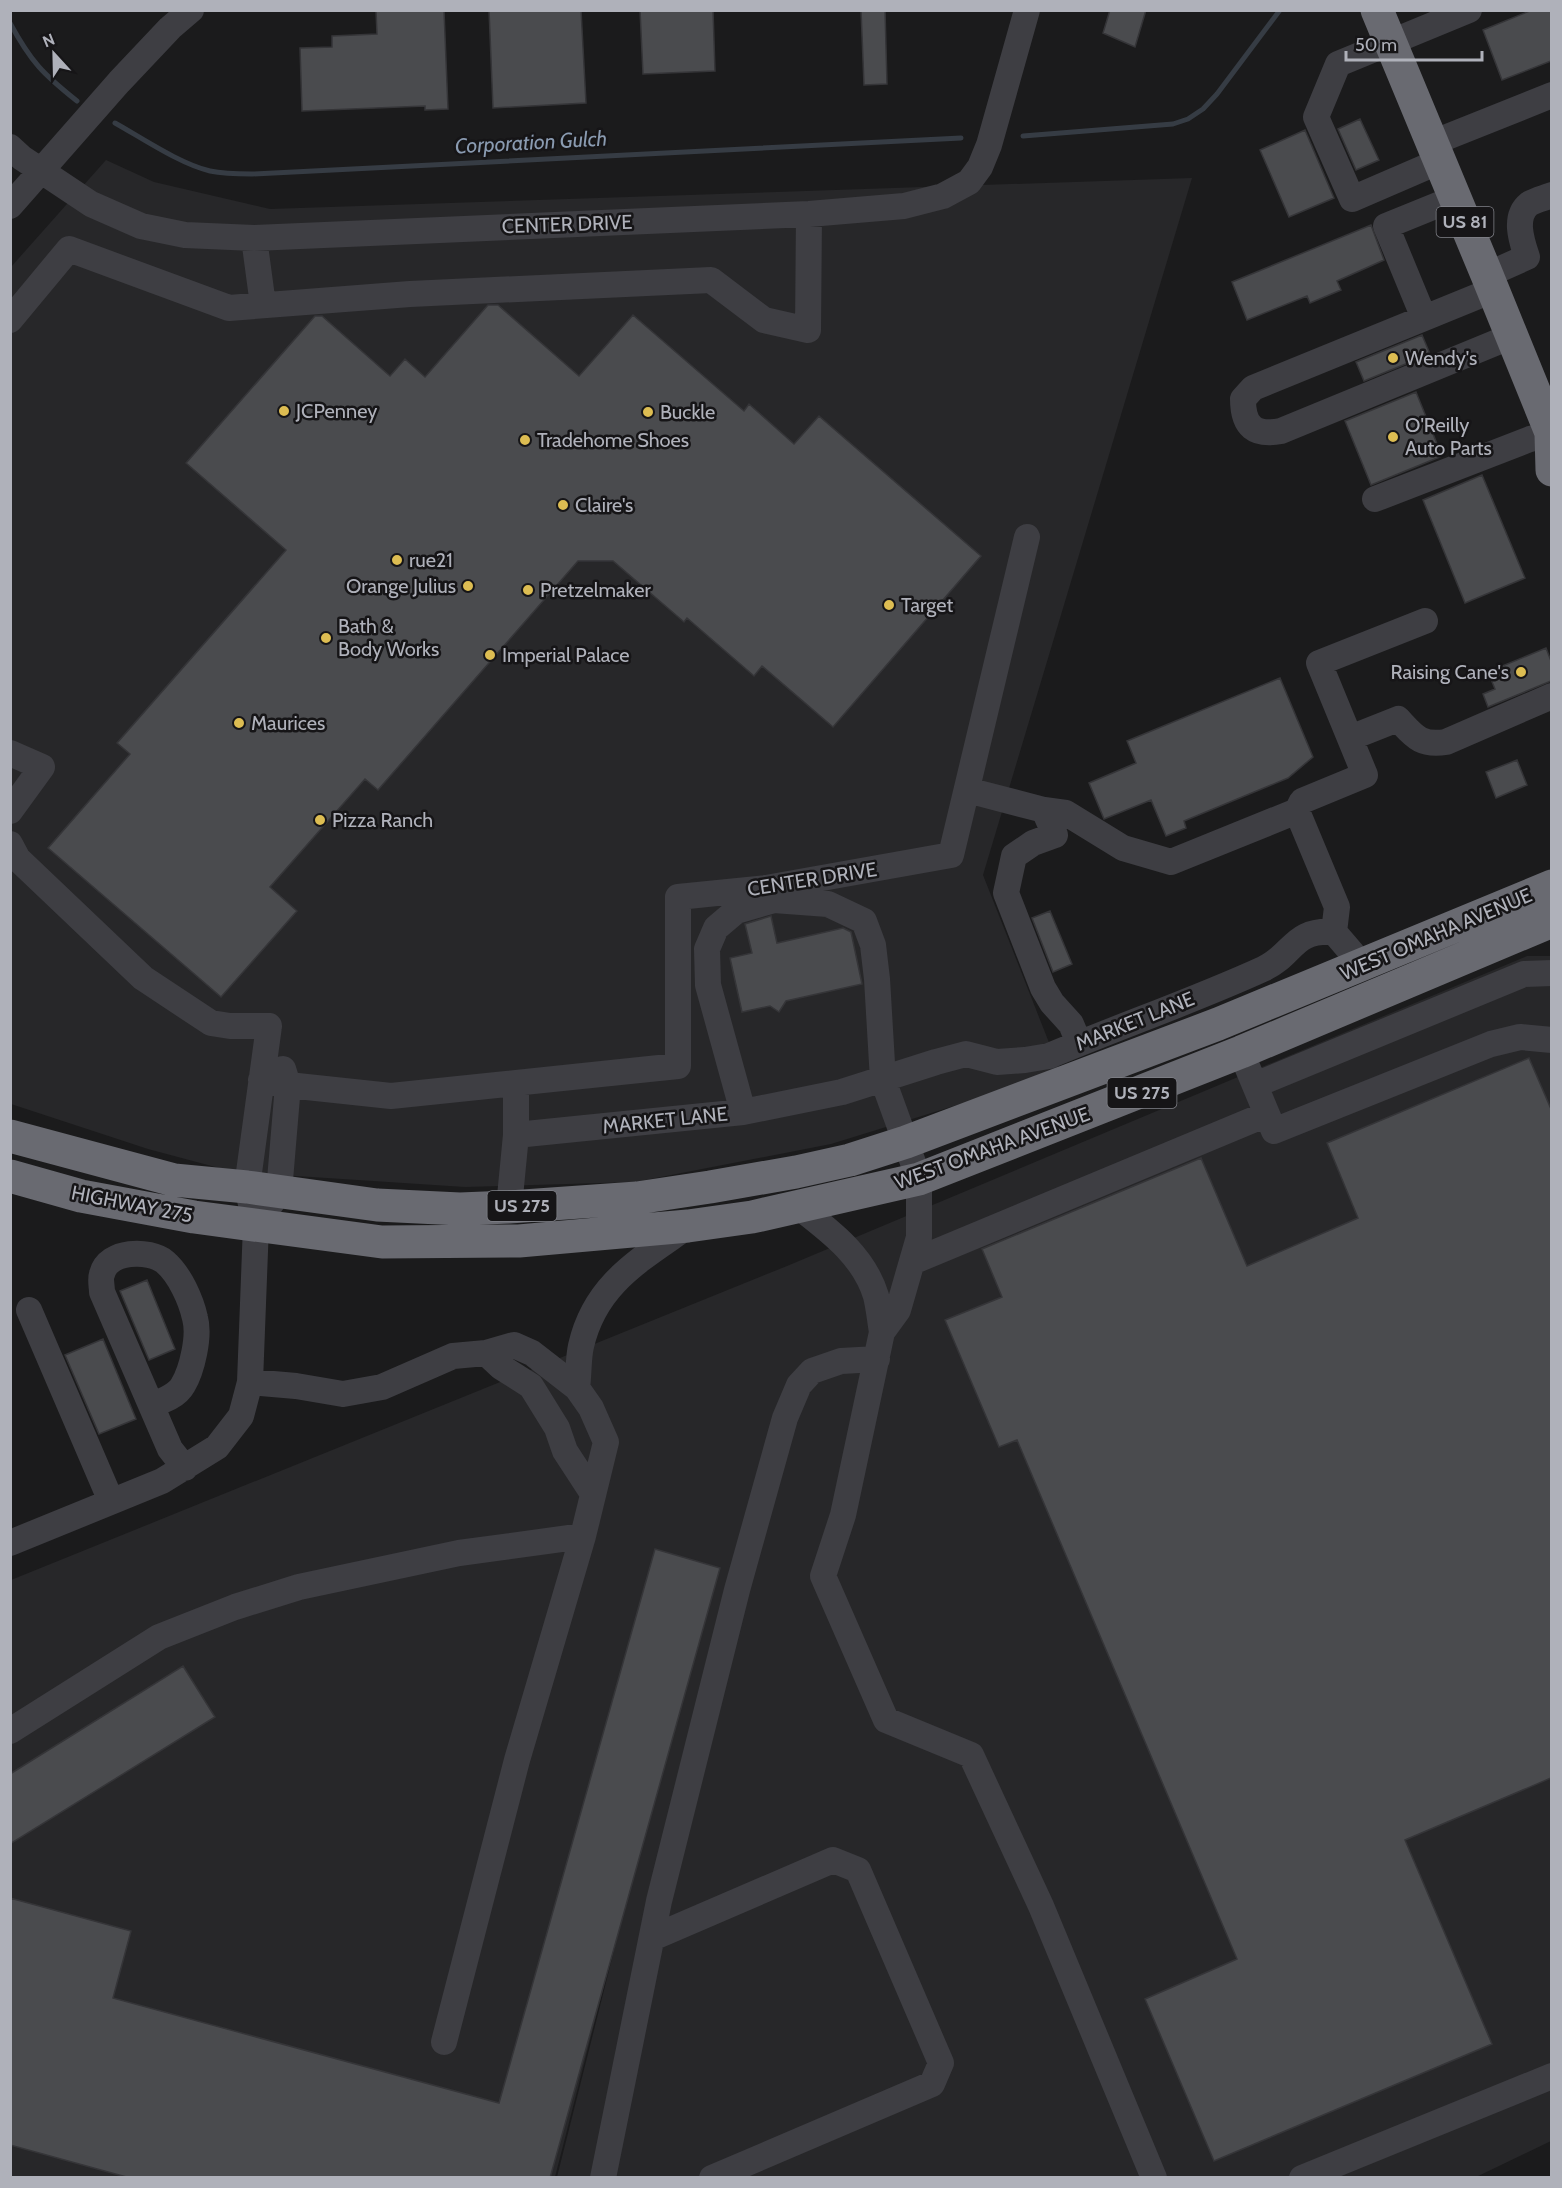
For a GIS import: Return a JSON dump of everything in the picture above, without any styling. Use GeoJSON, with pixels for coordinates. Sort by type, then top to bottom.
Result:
{"type":"FeatureCollection","features":[{"type":"Feature","properties":{"kind":"highway","name":"US 81"},"geometry":{"type":"LineString","coordinates":[[1377,10],[1551,434],[1551,470]]}},
{"type":"Feature","properties":{"kind":"highway","name":"WEST OMAHA AVENUE"},"geometry":{"type":"LineString","coordinates":[[247,1187],[377,1205],[460,1209],[509,1207],[637,1198],[796,1172],[850,1160],[906,1142],[1218,1024],[1551,886]]}},
{"type":"Feature","properties":{"kind":"highway","name":"WEST OMAHA AVENUE"},"geometry":{"type":"LineString","coordinates":[[256,1225],[382,1242],[519,1241],[688,1226],[752,1217],[919,1179],[1241,1052],[1551,921]]}},
{"type":"Feature","properties":{"kind":"highway","name":"HIGHWAY 275"},"geometry":{"type":"LineString","coordinates":[[10,1136],[174,1180],[247,1187]]}},
{"type":"Feature","properties":{"kind":"highway","name":"HIGHWAY 275"},"geometry":{"type":"LineString","coordinates":[[10,1176],[81,1196],[194,1217],[256,1225]]}},
{"type":"Feature","properties":{"kind":"street"},"geometry":{"type":"LineString","coordinates":[[10,206],[119,82],[166,19],[191,10]]}},
{"type":"Feature","properties":{"kind":"street","name":"CENTER DRIVE"},"geometry":{"type":"LineString","coordinates":[[10,147],[91,204],[141,226],[184,236],[254,238],[809,214],[904,206],[943,196],[969,182],[980,167],[989,145],[1027,10]]}},
{"type":"Feature","properties":{"kind":"street"},"geometry":{"type":"LineString","coordinates":[[1469,10],[1338,63],[1316,117],[1352,199],[1436,152],[1551,95]]}},
{"type":"Feature","properties":{"kind":"street"},"geometry":{"type":"LineString","coordinates":[[1512,336],[1281,430],[1268,433],[1259,432],[1250,426],[1246,419],[1243,399],[1252,388],[1424,318],[1490,283],[1527,257],[1520,237],[1520,218],[1529,205],[1551,195]]}},
{"type":"Feature","properties":{"kind":"street"},"geometry":{"type":"LineString","coordinates":[[1424,318],[1386,226],[1455,198]]}},
{"type":"Feature","properties":{"kind":"street"},"geometry":{"type":"LineString","coordinates":[[10,320],[69,249],[229,308],[410,294],[711,280],[764,320],[808,330],[809,214]]}},
{"type":"Feature","properties":{"kind":"street"},"geometry":{"type":"LineString","coordinates":[[254,238],[263,305]]}},
{"type":"Feature","properties":{"kind":"street"},"geometry":{"type":"LineString","coordinates":[[1375,500],[1530,439],[1551,434]]}},
{"type":"Feature","properties":{"kind":"street","name":"CENTER DRIVE"},"geometry":{"type":"LineString","coordinates":[[516,1083],[678,1066],[678,897],[766,888],[951,855],[1027,537]]}},
{"type":"Feature","properties":{"kind":"street"},"geometry":{"type":"LineString","coordinates":[[967,790],[1044,810],[1066,813],[1123,848],[1171,862],[1297,811],[1302,801],[1365,775],[1319,663],[1425,621]]}},
{"type":"Feature","properties":{"kind":"street"},"geometry":{"type":"LineString","coordinates":[[1350,738],[1398,719],[1416,738],[1431,744],[1446,742],[1551,696]]}},
{"type":"Feature","properties":{"kind":"street"},"geometry":{"type":"LineString","coordinates":[[10,753],[42,767],[10,811]]}},
{"type":"Feature","properties":{"kind":"street"},"geometry":{"type":"LineString","coordinates":[[1044,810],[1055,835],[1033,843],[1014,855],[1006,893],[1043,988],[1052,1003],[1071,1024],[1079,1043]]}},
{"type":"Feature","properties":{"kind":"street"},"geometry":{"type":"LineString","coordinates":[[1297,811],[1337,907],[1334,932],[1352,953],[1357,967]]}},
{"type":"Feature","properties":{"kind":"street"},"geometry":{"type":"LineString","coordinates":[[10,844],[18,859],[143,978],[211,1023],[230,1026],[268,1026]]}},
{"type":"Feature","properties":{"kind":"street"},"geometry":{"type":"LineString","coordinates":[[743,1112],[708,985],[707,949],[716,928],[736,911],[774,900],[828,904],[864,921],[873,945],[883,1080],[919,1179],[919,1237],[898,1310],[882,1332]]}},
{"type":"Feature","properties":{"kind":"street","name":"MARKET LANE"},"geometry":{"type":"LineString","coordinates":[[516,1135],[743,1112],[842,1092],[966,1054],[998,1062],[1049,1056],[1267,968],[1303,936],[1317,931],[1334,932]]}},
{"type":"Feature","properties":{"kind":"street"},"geometry":{"type":"LineString","coordinates":[[1255,1085],[1524,974],[1551,973]]}},
{"type":"Feature","properties":{"kind":"street"},"geometry":{"type":"LineString","coordinates":[[13,1535],[111,1502],[162,1481],[217,1447],[242,1416],[250,1382],[256,1225],[247,1187],[268,1026]]}},
{"type":"Feature","properties":{"kind":"street"},"geometry":{"type":"LineString","coordinates":[[256,1225],[279,1192],[288,1085],[268,1026]]}},
{"type":"Feature","properties":{"kind":"street"},"geometry":{"type":"LineString","coordinates":[[1241,1052],[1274,1131],[1491,1044],[1520,1037],[1551,1040]]}},
{"type":"Feature","properties":{"kind":"street"},"geometry":{"type":"LineString","coordinates":[[261,1080],[391,1096],[516,1083],[516,1135],[509,1207]]}},
{"type":"Feature","properties":{"kind":"street"},"geometry":{"type":"LineString","coordinates":[[912,1262],[1267,1114]]}},
{"type":"Feature","properties":{"kind":"street"},"geometry":{"type":"LineString","coordinates":[[799,1207],[835,1235],[862,1264],[876,1295],[882,1332],[843,1515],[823,1576],[886,1720],[971,1755],[1041,1906],[1154,2178]]}},
{"type":"Feature","properties":{"kind":"street"},"geometry":{"type":"LineString","coordinates":[[578,1388],[581,1347],[591,1318],[610,1286],[641,1258],[688,1226]]}},
{"type":"Feature","properties":{"kind":"street"},"geometry":{"type":"LineString","coordinates":[[152,1405],[167,1399],[183,1386],[195,1351],[196,1320],[177,1274],[164,1261],[142,1253],[126,1255],[108,1263],[101,1274],[102,1292],[170,1449],[185,1468]]}},
{"type":"Feature","properties":{"kind":"street"},"geometry":{"type":"LineString","coordinates":[[29,1310],[111,1502]]}},
{"type":"Feature","properties":{"kind":"street"},"geometry":{"type":"LineString","coordinates":[[250,1382],[296,1386],[342,1394],[382,1387],[453,1356],[486,1353],[514,1346],[532,1353],[578,1388],[591,1408],[606,1442],[583,1536],[517,1760],[444,2042]]}},
{"type":"Feature","properties":{"kind":"street"},"geometry":{"type":"LineString","coordinates":[[486,1353],[501,1367],[531,1386],[557,1428],[566,1451],[593,1494]]}},
{"type":"Feature","properties":{"kind":"street"},"geometry":{"type":"LineString","coordinates":[[603,2178],[659,1901],[734,1602],[785,1418],[799,1385],[812,1371],[841,1361],[877,1359]]}},
{"type":"Feature","properties":{"kind":"street"},"geometry":{"type":"LineString","coordinates":[[10,1731],[159,1637],[235,1607],[299,1587],[459,1553],[583,1536]]}},
{"type":"Feature","properties":{"kind":"street"},"geometry":{"type":"LineString","coordinates":[[652,1938],[833,1860],[858,1870],[941,2063],[932,2084],[712,2178]]}},
{"type":"Feature","properties":{"kind":"street"},"geometry":{"type":"LineString","coordinates":[[1302,2178],[1551,2076]]}},
{"type":"Feature","properties":{"kind":"shaded area"},"geometry":{"type":"Polygon","coordinates":[[[106,160],[154,182],[270,209],[1192,178],[983,875],[1061,1073],[831,1144],[635,1182],[465,1187],[234,1172],[148,1149],[11,1104],[11,267],[106,160]]]}},
{"type":"Feature","properties":{"kind":"shaded area"},"geometry":{"type":"Polygon","coordinates":[[[1527,956],[1551,956],[1551,2141],[1474,2178],[557,2177],[669,1732],[555,2177],[11,2178],[11,1580],[787,1266],[1527,956]]]}},
{"type":"Feature","properties":{"kind":"building"},"geometry":{"type":"Polygon","coordinates":[[[489,10],[581,10],[586,103],[493,108],[489,10]]]}},
{"type":"Feature","properties":{"kind":"building"},"geometry":{"type":"Polygon","coordinates":[[[640,10],[713,10],[715,71],[643,74],[640,10]]]}},
{"type":"Feature","properties":{"kind":"building"},"geometry":{"type":"Polygon","coordinates":[[[861,10],[885,10],[887,84],[864,85],[861,10]]]}},
{"type":"Feature","properties":{"kind":"building"},"geometry":{"type":"Polygon","coordinates":[[[1110,10],[1146,10],[1135,47],[1103,33],[1110,10]]]}},
{"type":"Feature","properties":{"kind":"building"},"geometry":{"type":"Polygon","coordinates":[[[1532,10],[1551,10],[1551,61],[1502,80],[1483,30],[1532,10]]]}},
{"type":"Feature","properties":{"kind":"building"},"geometry":{"type":"Polygon","coordinates":[[[376,11],[444,11],[448,109],[425,110],[425,106],[302,111],[300,48],[332,47],[332,36],[377,34],[376,11]]]}},
{"type":"Feature","properties":{"kind":"building"},"geometry":{"type":"Polygon","coordinates":[[[1360,119],[1379,160],[1356,170],[1338,129],[1360,119]]]}},
{"type":"Feature","properties":{"kind":"building"},"geometry":{"type":"Polygon","coordinates":[[[1305,130],[1334,198],[1289,217],[1260,150],[1305,130]]]}},
{"type":"Feature","properties":{"kind":"building"},"geometry":{"type":"Polygon","coordinates":[[[1371,225],[1384,260],[1337,281],[1341,290],[1310,303],[1307,296],[1247,320],[1232,282],[1371,225]]]}},
{"type":"Feature","properties":{"kind":"building"},"geometry":{"type":"Polygon","coordinates":[[[488,305],[498,305],[579,376],[633,315],[744,411],[749,404],[794,444],[819,416],[981,556],[833,727],[762,666],[754,676],[687,618],[684,622],[613,561],[578,561],[378,790],[365,779],[270,887],[297,911],[221,997],[48,848],[130,754],[117,743],[286,550],[186,463],[315,316],[322,316],[390,376],[405,359],[425,377],[488,305]]]}},
{"type":"Feature","properties":{"kind":"building","name":"Wendy's"},"geometry":{"type":"Polygon","coordinates":[[[1422,335],[1430,354],[1364,381],[1356,362],[1422,335]]]}},
{"type":"Feature","properties":{"kind":"building","name":"O'Reilly Auto Parts"},"geometry":{"type":"Polygon","coordinates":[[[1416,392],[1442,456],[1371,485],[1345,421],[1416,392]]]}},
{"type":"Feature","properties":{"kind":"building"},"geometry":{"type":"Polygon","coordinates":[[[1482,475],[1525,578],[1465,603],[1423,500],[1482,475]]]}},
{"type":"Feature","properties":{"kind":"building"},"geometry":{"type":"Polygon","coordinates":[[[1546,648],[1551,661],[1551,681],[1488,707],[1483,694],[1495,689],[1488,672],[1546,648]]]}},
{"type":"Feature","properties":{"kind":"building"},"geometry":{"type":"Polygon","coordinates":[[[1280,678],[1313,757],[1288,778],[1184,821],[1186,828],[1166,836],[1151,800],[1104,819],[1089,783],[1136,763],[1127,741],[1280,678]]]}},
{"type":"Feature","properties":{"kind":"building"},"geometry":{"type":"Polygon","coordinates":[[[1517,760],[1527,785],[1496,798],[1486,772],[1517,760]]]}},
{"type":"Feature","properties":{"kind":"building"},"geometry":{"type":"Polygon","coordinates":[[[1050,911],[1072,964],[1053,972],[1032,918],[1050,911]]]}},
{"type":"Feature","properties":{"kind":"building"},"geometry":{"type":"Polygon","coordinates":[[[771,916],[777,943],[843,928],[851,932],[862,984],[786,1001],[779,1012],[770,1006],[742,1012],[730,958],[752,953],[745,924],[771,916]]]}},
{"type":"Feature","properties":{"kind":"building"},"geometry":{"type":"Polygon","coordinates":[[[1529,1058],[1551,1109],[1551,1778],[1405,1840],[1492,2044],[1214,2161],[1145,1999],[1237,1959],[1017,1440],[999,1447],[945,1320],[1002,1297],[982,1249],[1201,1158],[1247,1266],[1358,1218],[1327,1143],[1529,1058]]]}},
{"type":"Feature","properties":{"kind":"building"},"geometry":{"type":"Polygon","coordinates":[[[147,1280],[175,1349],[149,1360],[120,1291],[147,1280]]]}},
{"type":"Feature","properties":{"kind":"building"},"geometry":{"type":"Polygon","coordinates":[[[103,1339],[136,1419],[99,1434],[65,1355],[103,1339]]]}},
{"type":"Feature","properties":{"kind":"building"},"geometry":{"type":"Polygon","coordinates":[[[655,1549],[720,1568],[550,2178],[130,2178],[10,2145],[10,1898],[131,1931],[113,1998],[499,2103],[655,1549]]]}},
{"type":"Feature","properties":{"kind":"building"},"geometry":{"type":"Polygon","coordinates":[[[183,1666],[215,1717],[10,1844],[10,1774],[183,1666]]]}},
{"type":"Feature","properties":{"kind":"waterway","name":"Corporation Gulch"},"geometry":{"type":"LineString","coordinates":[[1023,136],[1173,124],[1188,119],[1203,109],[1217,94],[1280,10]]}},
{"type":"Feature","properties":{"kind":"waterway","name":"Corporation Gulch"},"geometry":{"type":"LineString","coordinates":[[10,23],[39,66],[77,101]]}},
{"type":"Feature","properties":{"kind":"waterway","name":"Corporation Gulch"},"geometry":{"type":"LineString","coordinates":[[115,123],[198,168],[242,174],[961,138]]}},
{"type":"Feature","properties":{"kind":"place","name":"Wendy's"},"geometry":{"type":"Point","coordinates":[1393,358]}},
{"type":"Feature","properties":{"kind":"place","name":"JCPenney"},"geometry":{"type":"Point","coordinates":[284,411]}},
{"type":"Feature","properties":{"kind":"place","name":"Buckle"},"geometry":{"type":"Point","coordinates":[648,412]}},
{"type":"Feature","properties":{"kind":"place","name":"O'Reilly Auto Parts"},"geometry":{"type":"Point","coordinates":[1393,437]}},
{"type":"Feature","properties":{"kind":"place","name":"Tradehome Shoes"},"geometry":{"type":"Point","coordinates":[525,440]}},
{"type":"Feature","properties":{"kind":"place","name":"Claire's"},"geometry":{"type":"Point","coordinates":[563,505]}},
{"type":"Feature","properties":{"kind":"place","name":"rue21"},"geometry":{"type":"Point","coordinates":[397,560]}},
{"type":"Feature","properties":{"kind":"place","name":"Orange Julius"},"geometry":{"type":"Point","coordinates":[468,586]}},
{"type":"Feature","properties":{"kind":"place","name":"Pretzelmaker"},"geometry":{"type":"Point","coordinates":[528,590]}},
{"type":"Feature","properties":{"kind":"place","name":"Target"},"geometry":{"type":"Point","coordinates":[889,605]}},
{"type":"Feature","properties":{"kind":"place","name":"Bath & Body Works"},"geometry":{"type":"Point","coordinates":[326,638]}},
{"type":"Feature","properties":{"kind":"place","name":"Imperial Palace"},"geometry":{"type":"Point","coordinates":[490,655]}},
{"type":"Feature","properties":{"kind":"place","name":"Raising Cane's"},"geometry":{"type":"Point","coordinates":[1521,672]}},
{"type":"Feature","properties":{"kind":"place","name":"Maurices"},"geometry":{"type":"Point","coordinates":[239,723]}},
{"type":"Feature","properties":{"kind":"place","name":"Pizza Ranch"},"geometry":{"type":"Point","coordinates":[320,820]}}]}
